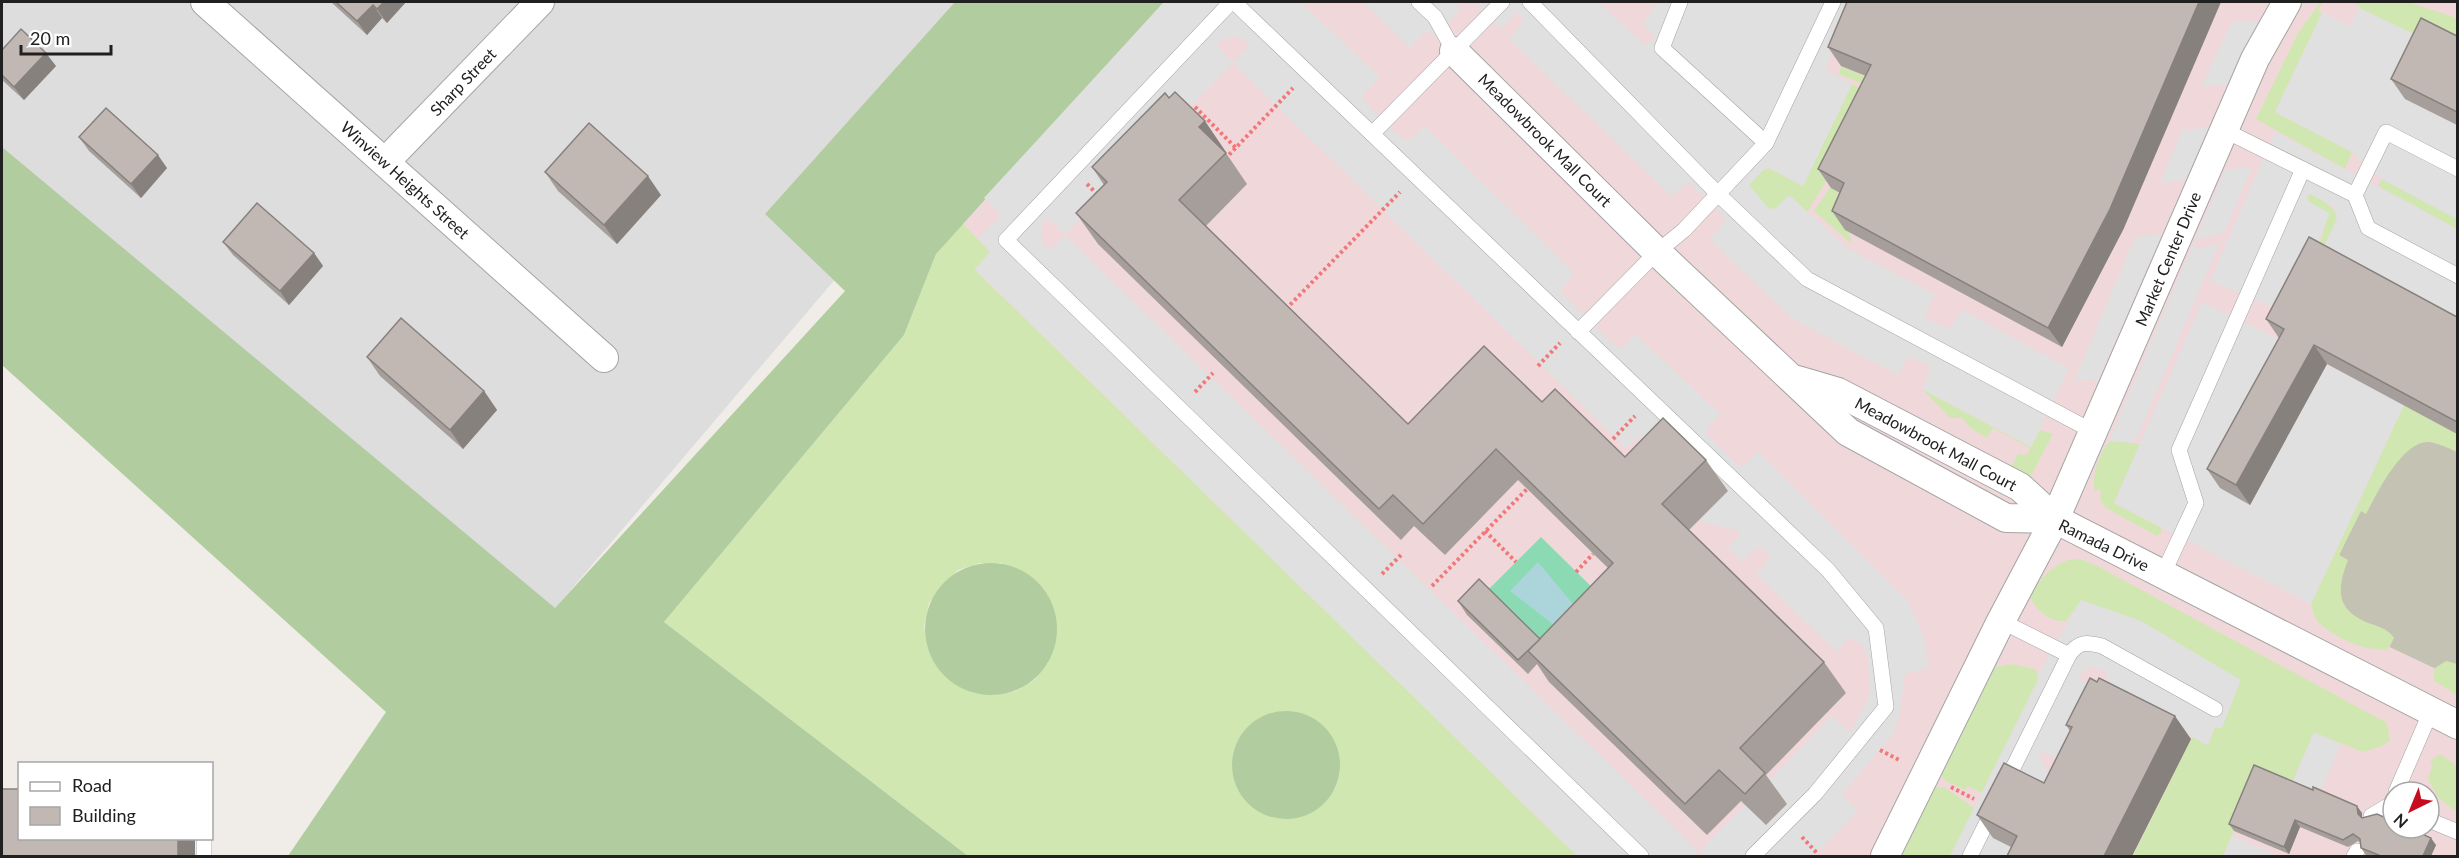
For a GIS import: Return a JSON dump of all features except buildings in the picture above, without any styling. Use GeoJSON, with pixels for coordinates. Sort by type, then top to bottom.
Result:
{"type":"FeatureCollection","features":[{"type":"Feature","properties":{"kind":"street","name":"Winview Heights Street"},"geometry":{"type":"LineString","coordinates":[[205,2],[604,358]]}},
{"type":"Feature","properties":{"kind":"street","name":"Sharp Street"},"geometry":{"type":"LineString","coordinates":[[385,162],[540,2]]}},
{"type":"Feature","properties":{"kind":"street","name":"Market Center Drive"},"geometry":{"type":"LineString","coordinates":[[2055,519],[2255,59],[2287,2]]}},
{"type":"Feature","properties":{"kind":"street","name":"Meadowbrook Mall Court"},"geometry":{"type":"LineString","coordinates":[[1454,51],[1657,252],[1848,432],[2006,518],[2055,519]]}},
{"type":"Feature","properties":{"kind":"street","name":"Ramada Drive"},"geometry":{"type":"LineString","coordinates":[[1885,856],[2001,621],[2055,519],[2457,724]]}},
{"type":"Feature","properties":{"kind":"lane"},"geometry":{"type":"LineString","coordinates":[[1641,856],[1006,240],[1232,2],[1828,570],[1876,628],[1886,706],[1815,794],[1753,856]]}},
{"type":"Feature","properties":{"kind":"lane"},"geometry":{"type":"LineString","coordinates":[[1419,2],[1435,16],[1454,51]]}},
{"type":"Feature","properties":{"kind":"lane"},"geometry":{"type":"LineString","coordinates":[[1372,134],[1502,2]]}},
{"type":"Feature","properties":{"kind":"lane"},"geometry":{"type":"LineString","coordinates":[[1530,2],[1718,194],[1807,279],[2094,432]]}},
{"type":"Feature","properties":{"kind":"lane"},"geometry":{"type":"LineString","coordinates":[[1680,2],[1662,48],[1766,143]]}},
{"type":"Feature","properties":{"kind":"lane"},"geometry":{"type":"LineString","coordinates":[[1576,331],[1657,252],[1684,230],[1766,143],[1833,2]]}},
{"type":"Feature","properties":{"kind":"lane"},"geometry":{"type":"LineString","coordinates":[[2224,130],[2355,195],[2368,228],[2457,276]]}},
{"type":"Feature","properties":{"kind":"lane"},"geometry":{"type":"LineString","coordinates":[[2355,195],[2386,132],[2457,169]]}},
{"type":"Feature","properties":{"kind":"lane"},"geometry":{"type":"LineString","coordinates":[[2163,574],[2196,503],[2180,450],[2303,169]]}},
{"type":"Feature","properties":{"kind":"lane"},"geometry":{"type":"LineString","coordinates":[[2001,621],[2069,655]]}},
{"type":"Feature","properties":{"kind":"lane"},"geometry":{"type":"LineString","coordinates":[[1970,856],[2076,645],[2087,642],[2102,646],[2215,709]]}},
{"type":"Feature","properties":{"kind":"lane"},"geometry":{"type":"LineString","coordinates":[[2402,780],[2431,711]]}},
{"type":"Feature","properties":{"kind":"lane"},"geometry":{"type":"LineString","coordinates":[[2371,816],[2381,809]]}},
{"type":"Feature","properties":{"kind":"lane"},"geometry":{"type":"LineString","coordinates":[[2441,825],[2457,832]]}},
{"type":"Feature","properties":{"kind":"lane"},"geometry":{"type":"LineString","coordinates":[[204,840],[204,856]]}},
{"type":"Feature","properties":{"kind":"path"},"geometry":{"type":"LineString","coordinates":[[1195,107],[1236,148]]}},
{"type":"Feature","properties":{"kind":"path"},"geometry":{"type":"LineString","coordinates":[[1224,161],[1275,107]]}},
{"type":"Feature","properties":{"kind":"path"},"geometry":{"type":"LineString","coordinates":[[1281,314],[1415,176]]}},
{"type":"Feature","properties":{"kind":"path"},"geometry":{"type":"LineString","coordinates":[[1538,366],[1576,331]]}},
{"type":"Feature","properties":{"kind":"path"},"geometry":{"type":"LineString","coordinates":[[1613,440],[1650,400]]}},
{"type":"Feature","properties":{"kind":"path"},"geometry":{"type":"LineString","coordinates":[[1432,586],[1527,489]]}},
{"type":"Feature","properties":{"kind":"path"},"geometry":{"type":"LineString","coordinates":[[1485,531],[1516,562]]}},
{"type":"Feature","properties":{"kind":"path"},"geometry":{"type":"LineString","coordinates":[[1576,572],[1593,554]]}},
{"type":"Feature","properties":{"kind":"path"},"geometry":{"type":"LineString","coordinates":[[1947,785],[1962,793]]}},
{"type":"Feature","properties":{"kind":"shaded area"},"geometry":{"type":"Polygon","coordinates":[[[2,2],[1076,2],[922,177],[490,685],[2,246],[2,2]]]}},
{"type":"Feature","properties":{"kind":"shaded area"},"geometry":{"type":"Polygon","coordinates":[[[1164,2],[1300,2],[1380,77],[1364,94],[1364,101],[1403,139],[1412,139],[1425,126],[1574,273],[1560,292],[1618,348],[1622,348],[1635,334],[1720,414],[1708,427],[1706,434],[1739,466],[1746,465],[1758,452],[1908,602],[1923,634],[1929,667],[1905,674],[1899,717],[1893,734],[1842,794],[1858,811],[1814,856],[1704,856],[1699,852],[1832,716],[1848,731],[1852,731],[1870,694],[1868,660],[1862,645],[1850,637],[1836,651],[1756,574],[1771,557],[1763,548],[1757,548],[1743,561],[1728,547],[1739,536],[1739,531],[1703,522],[1653,473],[1642,434],[1626,448],[1233,63],[1066,234],[1049,219],[1044,221],[1041,229],[1041,242],[1049,250],[1065,235],[1698,851],[1693,856],[1577,856],[975,269],[990,252],[978,238],[1001,215],[984,198],[1164,2]],[[1234,36],[1221,41],[1217,46],[1233,63],[1249,46],[1247,42],[1234,36]]]}},
{"type":"Feature","properties":{"kind":"shaded area"},"geometry":{"type":"Polygon","coordinates":[[[1165,2],[2457,2],[2457,856],[1573,856],[936,254],[1165,2]]]}},
{"type":"Feature","properties":{"kind":"shaded area"},"geometry":{"type":"Polygon","coordinates":[[[1363,2],[1453,2],[1461,9],[1435,37],[1430,32],[1424,33],[1410,48],[1363,2]]]}},
{"type":"Feature","properties":{"kind":"shaded area"},"geometry":{"type":"Polygon","coordinates":[[[1481,2],[1598,2],[1646,46],[1655,37],[1643,24],[1657,2],[1854,2],[1825,69],[1852,84],[1803,186],[1769,168],[1764,169],[1749,185],[1770,210],[1775,209],[1789,195],[1847,248],[1935,295],[1925,315],[1926,319],[1950,329],[1962,310],[2069,368],[2031,447],[1922,389],[1929,375],[1929,366],[1918,360],[1911,357],[1906,360],[1898,375],[1791,318],[1710,239],[1726,220],[1722,214],[1689,182],[1671,196],[1509,39],[1522,24],[1521,15],[1516,13],[1501,29],[1476,6],[1481,2]]]}},
{"type":"Feature","properties":{"kind":"shaded area"},"geometry":{"type":"Polygon","coordinates":[[[2359,8],[2432,43],[2405,99],[2457,125],[2457,219],[2382,179],[2352,152],[2275,112],[2322,13],[2350,26],[2359,8]]]}},
{"type":"Feature","properties":{"kind":"shaded area"},"geometry":{"type":"Polygon","coordinates":[[[2232,22],[2259,22],[2226,86],[2202,85],[2232,22]]]}},
{"type":"Feature","properties":{"kind":"shaded area"},"geometry":{"type":"Polygon","coordinates":[[[2208,128],[2186,180],[2160,183],[2182,130],[2208,128]]]}},
{"type":"Feature","properties":{"kind":"shaded area"},"geometry":{"type":"Polygon","coordinates":[[[2275,132],[2457,229],[2458,320],[2321,252],[2337,219],[2336,211],[2333,206],[2311,194],[2307,197],[2309,202],[2329,213],[2290,314],[2210,281],[2275,132]]]}},
{"type":"Feature","properties":{"kind":"shaded area"},"geometry":{"type":"Polygon","coordinates":[[[2252,167],[2224,233],[2199,238],[2195,243],[2195,249],[2219,244],[2135,442],[2111,441],[2107,445],[2225,170],[2252,167]]]}},
{"type":"Feature","properties":{"kind":"shaded area"},"geometry":{"type":"Polygon","coordinates":[[[2162,234],[2097,383],[2095,380],[2074,381],[2135,237],[2162,234]]]}},
{"type":"Feature","properties":{"kind":"shaded area"},"geometry":{"type":"Polygon","coordinates":[[[2202,302],[2279,339],[2404,405],[2311,604],[2114,503],[2202,302]]]}},
{"type":"Feature","properties":{"kind":"shaded area"},"geometry":{"type":"Polygon","coordinates":[[[2409,415],[2457,440],[2457,679],[2314,611],[2363,502],[2409,415]]]}},
{"type":"Feature","properties":{"kind":"shaded area"},"geometry":{"type":"Polygon","coordinates":[[[2081,600],[2141,621],[2241,680],[2222,728],[2215,727],[2207,745],[2103,688],[2108,677],[2106,670],[2088,667],[2079,676],[2080,679],[2099,692],[2064,763],[2045,752],[2039,755],[2053,783],[2022,856],[1950,856],[2037,682],[2038,674],[2081,600]]]}},
{"type":"Feature","properties":{"kind":"shaded area"},"geometry":{"type":"Polygon","coordinates":[[[2314,732],[2341,744],[2318,797],[2291,785],[2314,732]]]}},
{"type":"Feature","properties":{"kind":"shaded area"},"geometry":{"type":"Polygon","coordinates":[[[2232,836],[2279,856],[2223,856],[2232,836]]]}},
{"type":"Feature","properties":{"kind":"green space"},"geometry":{"type":"Polygon","coordinates":[[[955,2],[1164,2],[936,254],[904,335],[664,622],[968,856],[288,856],[386,712],[2,365],[2,147],[555,608],[845,291],[765,214],[955,2]]]}},
{"type":"Feature","properties":{"kind":"green space"},"geometry":{"type":"Polygon","coordinates":[[[2320,2],[2323,2],[2318,11],[2322,13],[2275,112],[2352,152],[2345,169],[2256,119],[2298,33],[2320,2]]]}},
{"type":"Feature","properties":{"kind":"green space"},"geometry":{"type":"Polygon","coordinates":[[[2351,2],[2409,2],[2457,18],[2457,49],[2432,43],[2351,2]]]}},
{"type":"Feature","properties":{"kind":"green space"},"geometry":{"type":"Polygon","coordinates":[[[1841,66],[1967,120],[1964,127],[1839,74],[1841,66]]]}},
{"type":"Feature","properties":{"kind":"green space"},"geometry":{"type":"Polygon","coordinates":[[[1852,84],[1865,90],[1830,175],[1807,212],[1789,196],[1775,209],[1765,206],[1748,185],[1764,169],[1769,168],[1803,186],[1852,84]]]}},
{"type":"Feature","properties":{"kind":"green space"},"geometry":{"type":"Polygon","coordinates":[[[2382,179],[2457,219],[2457,229],[2378,186],[2382,179]]]}},
{"type":"Feature","properties":{"kind":"green space"},"geometry":{"type":"Polygon","coordinates":[[[1830,187],[1837,191],[1852,244],[1814,211],[1830,187]]]}},
{"type":"Feature","properties":{"kind":"green space"},"geometry":{"type":"Polygon","coordinates":[[[2311,194],[2331,207],[2337,218],[2321,252],[2318,248],[2329,213],[2309,202],[2307,197],[2311,194]]]}},
{"type":"Feature","properties":{"kind":"green space"},"geometry":{"type":"Polygon","coordinates":[[[962,223],[990,252],[975,270],[1577,856],[968,856],[664,622],[904,335],[936,254],[962,223]],[[980,563],[958,570],[929,603],[924,625],[927,647],[974,693],[995,695],[1016,691],[1034,680],[1048,663],[1002,563],[980,563]],[[1285,711],[1265,717],[1250,727],[1239,740],[1234,754],[1233,770],[1237,786],[1247,801],[1263,814],[1326,801],[1336,787],[1340,771],[1285,711]]]}},
{"type":"Feature","properties":{"kind":"green space"},"geometry":{"type":"Polygon","coordinates":[[[1922,389],[2031,447],[2040,430],[2053,434],[2031,476],[2011,467],[2018,454],[2027,455],[2030,448],[1993,428],[1987,438],[1972,429],[1962,418],[1950,418],[1922,389]]]}},
{"type":"Feature","properties":{"kind":"green space"},"geometry":{"type":"Polygon","coordinates":[[[2404,405],[2457,434],[2457,452],[2430,442],[2420,443],[2410,449],[2392,469],[2366,514],[2361,511],[2339,555],[2348,560],[2341,590],[2345,606],[2359,619],[2384,629],[2394,638],[2389,648],[2372,649],[2352,643],[2332,633],[2318,622],[2311,604],[2404,405]]]}},
{"type":"Feature","properties":{"kind":"green space"},"geometry":{"type":"Polygon","coordinates":[[[2111,441],[2140,444],[2114,503],[2160,527],[2162,532],[2157,536],[2106,508],[2100,500],[2101,491],[2098,489],[2095,492],[2094,479],[2097,465],[2103,451],[2111,441]]]}},
{"type":"Feature","properties":{"kind":"green space"},"geometry":{"type":"Polygon","coordinates":[[[1541,537],[1609,604],[1554,661],[1485,593],[1541,537]]]}},
{"type":"Feature","properties":{"kind":"green space"},"geometry":{"type":"Polygon","coordinates":[[[2070,559],[2083,560],[2099,567],[2387,723],[2390,740],[2382,746],[2363,752],[2314,733],[2291,785],[2259,772],[2223,856],[2133,856],[2192,737],[2208,745],[2215,727],[2222,728],[2082,600],[2066,621],[2049,618],[2036,607],[2029,597],[2033,591],[2051,570],[2070,559]]]}},
{"type":"Feature","properties":{"kind":"green space"},"geometry":{"type":"Polygon","coordinates":[[[991,563],[1016,568],[1038,582],[1052,604],[1057,629],[1052,654],[1038,676],[1016,690],[991,695],[966,690],[944,676],[930,654],[925,629],[930,604],[944,582],[966,568],[991,563]]]}},
{"type":"Feature","properties":{"kind":"green space"},"geometry":{"type":"Polygon","coordinates":[[[2446,661],[2457,664],[2457,695],[2433,680],[2435,668],[2446,661]]]}},
{"type":"Feature","properties":{"kind":"green space"},"geometry":{"type":"Polygon","coordinates":[[[2011,664],[2035,669],[2038,674],[2037,682],[1982,793],[1968,786],[1965,790],[1946,781],[1941,775],[1995,667],[2011,664]]]}},
{"type":"Feature","properties":{"kind":"green space"},"geometry":{"type":"Polygon","coordinates":[[[1286,711],[1307,716],[1324,727],[1335,744],[1340,765],[1335,786],[1324,803],[1307,814],[1286,819],[1265,814],[1248,803],[1237,786],[1232,765],[1237,744],[1248,727],[1265,716],[1286,711]]]}},
{"type":"Feature","properties":{"kind":"green space"},"geometry":{"type":"Polygon","coordinates":[[[2440,754],[2457,766],[2457,812],[2441,800],[2441,780],[2429,780],[2433,764],[2430,761],[2440,754]]]}},
{"type":"Feature","properties":{"kind":"green space"},"geometry":{"type":"Polygon","coordinates":[[[1944,787],[1974,808],[1950,856],[1902,856],[1934,788],[1944,787]]]}},
{"type":"Feature","properties":{"kind":"water"},"geometry":{"type":"Polygon","coordinates":[[[1538,562],[1577,609],[1559,629],[1510,591],[1538,562]]]}}]}
